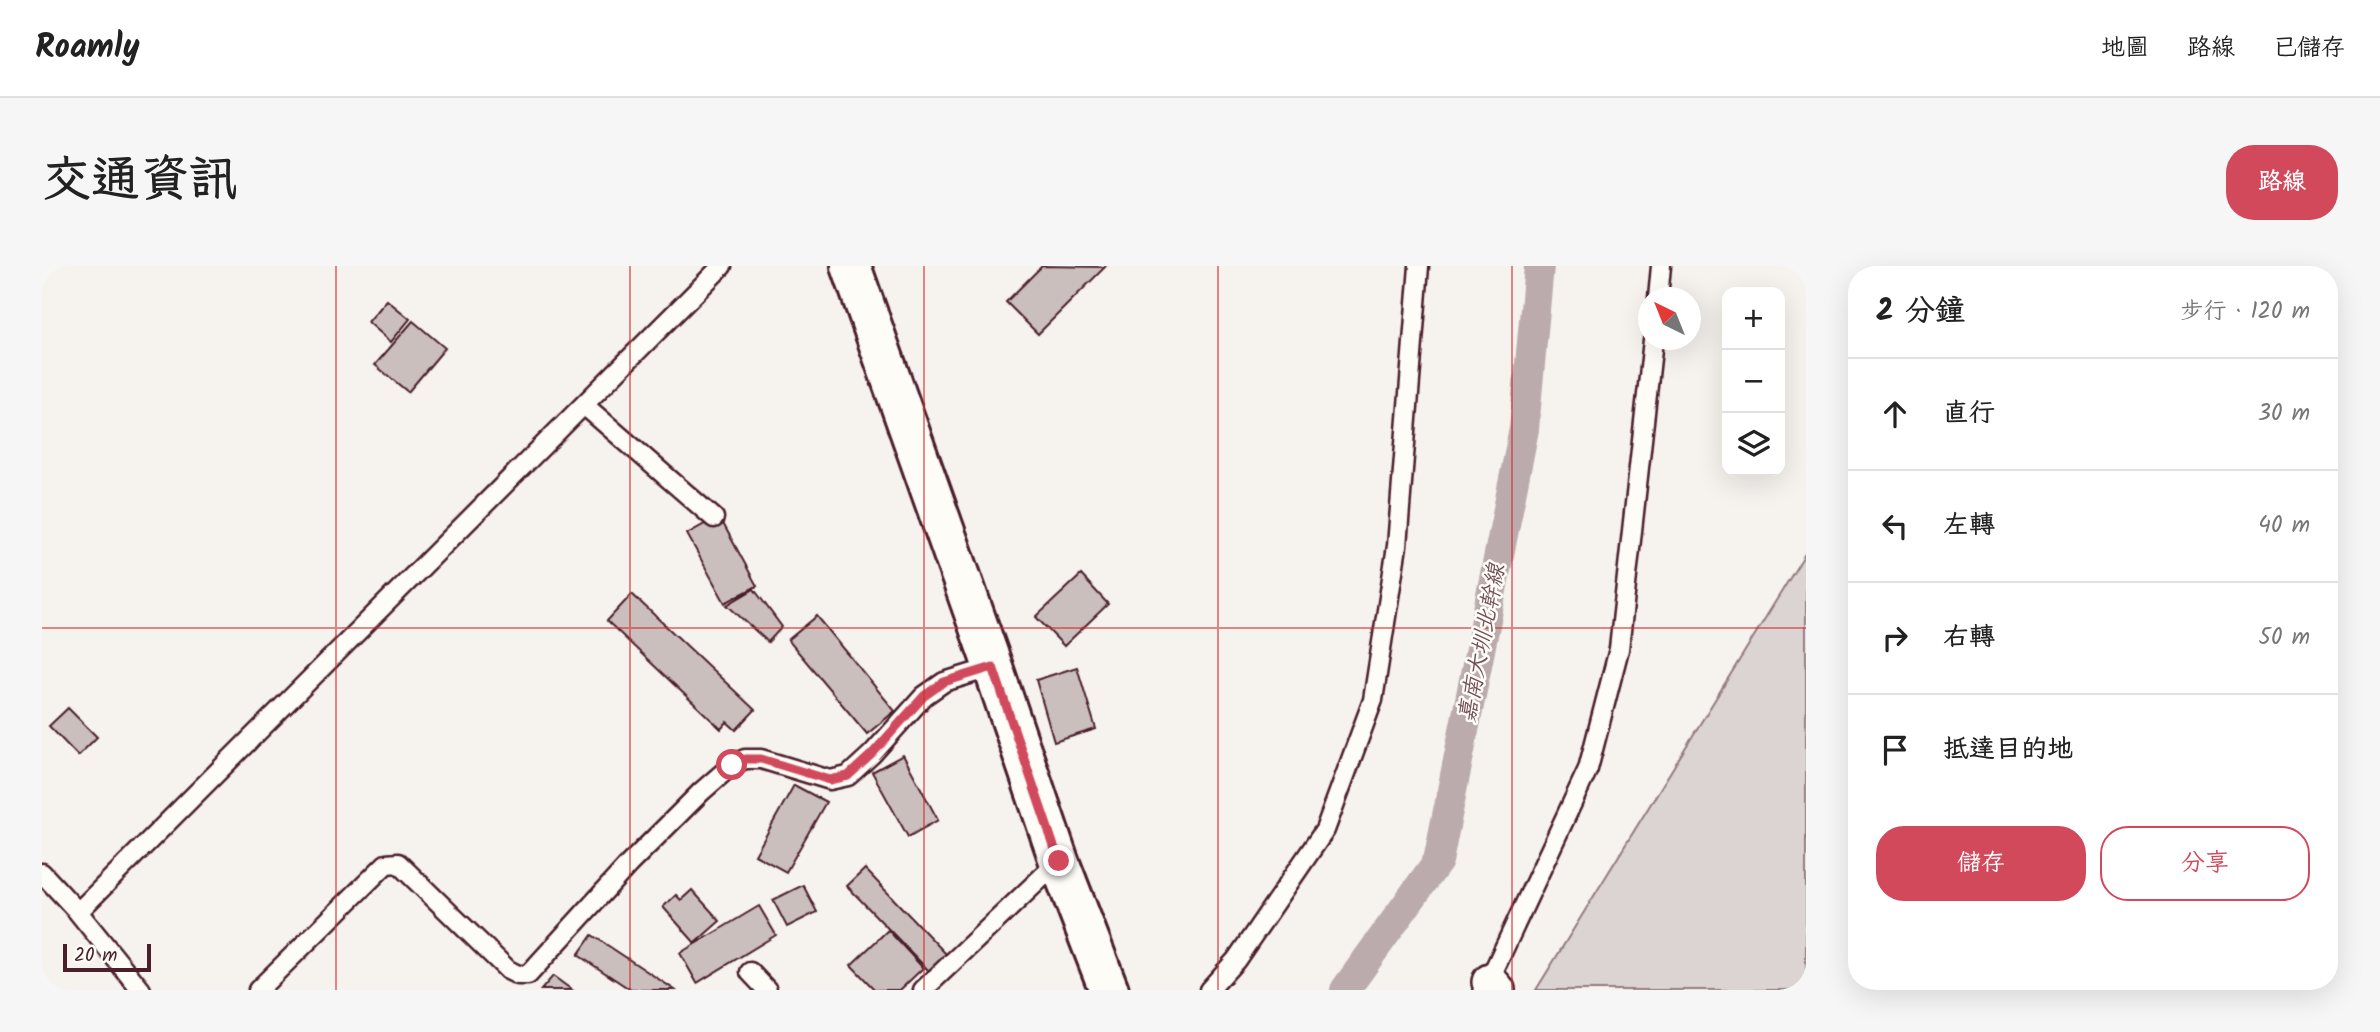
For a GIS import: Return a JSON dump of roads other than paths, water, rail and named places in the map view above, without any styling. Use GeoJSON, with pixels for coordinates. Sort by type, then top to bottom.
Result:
{"type":"FeatureCollection","features":[{"type":"Feature","properties":{"kind":"main road"},"geometry":{"type":"LineString","coordinates":[[852,266],[1059,861],[1109,990]]}},
{"type":"Feature","properties":{"kind":"lane"},"geometry":{"type":"LineString","coordinates":[[78,912],[722,266]]}},
{"type":"Feature","properties":{"kind":"lane"},"geometry":{"type":"LineString","coordinates":[[1209,990],[1236,960],[1325,830],[1373,700],[1397,546],[1419,266]]}},
{"type":"Feature","properties":{"kind":"lane"},"geometry":{"type":"LineString","coordinates":[[1659,287],[1661,266]]}},
{"type":"Feature","properties":{"kind":"lane"},"geometry":{"type":"LineString","coordinates":[[1490,987],[1588,769],[1619,649],[1652,350]]}},
{"type":"Feature","properties":{"kind":"lane"},"geometry":{"type":"LineString","coordinates":[[584,405],[714,517]]}},
{"type":"Feature","properties":{"kind":"lane"},"geometry":{"type":"LineString","coordinates":[[258,990],[386,864],[398,863],[508,970],[518,975],[528,975],[629,864],[732,765],[746,759],[761,759],[830,780],[848,776],[872,754],[924,696],[944,682],[993,667]]}},
{"type":"Feature","properties":{"kind":"lane"},"geometry":{"type":"LineString","coordinates":[[923,990],[1059,861]]}},
{"type":"Feature","properties":{"kind":"lane"},"geometry":{"type":"LineString","coordinates":[[42,873],[78,912],[141,990]]}},
{"type":"Feature","properties":{"kind":"lane"},"geometry":{"type":"LineString","coordinates":[[750,972],[767,990]]}},
{"type":"Feature","properties":{"kind":"waterway","name":"嘉南大圳北幹線"},"geometry":{"type":"LineString","coordinates":[[1345,990],[1438,861],[1524,429],[1539,266]]}}]}
